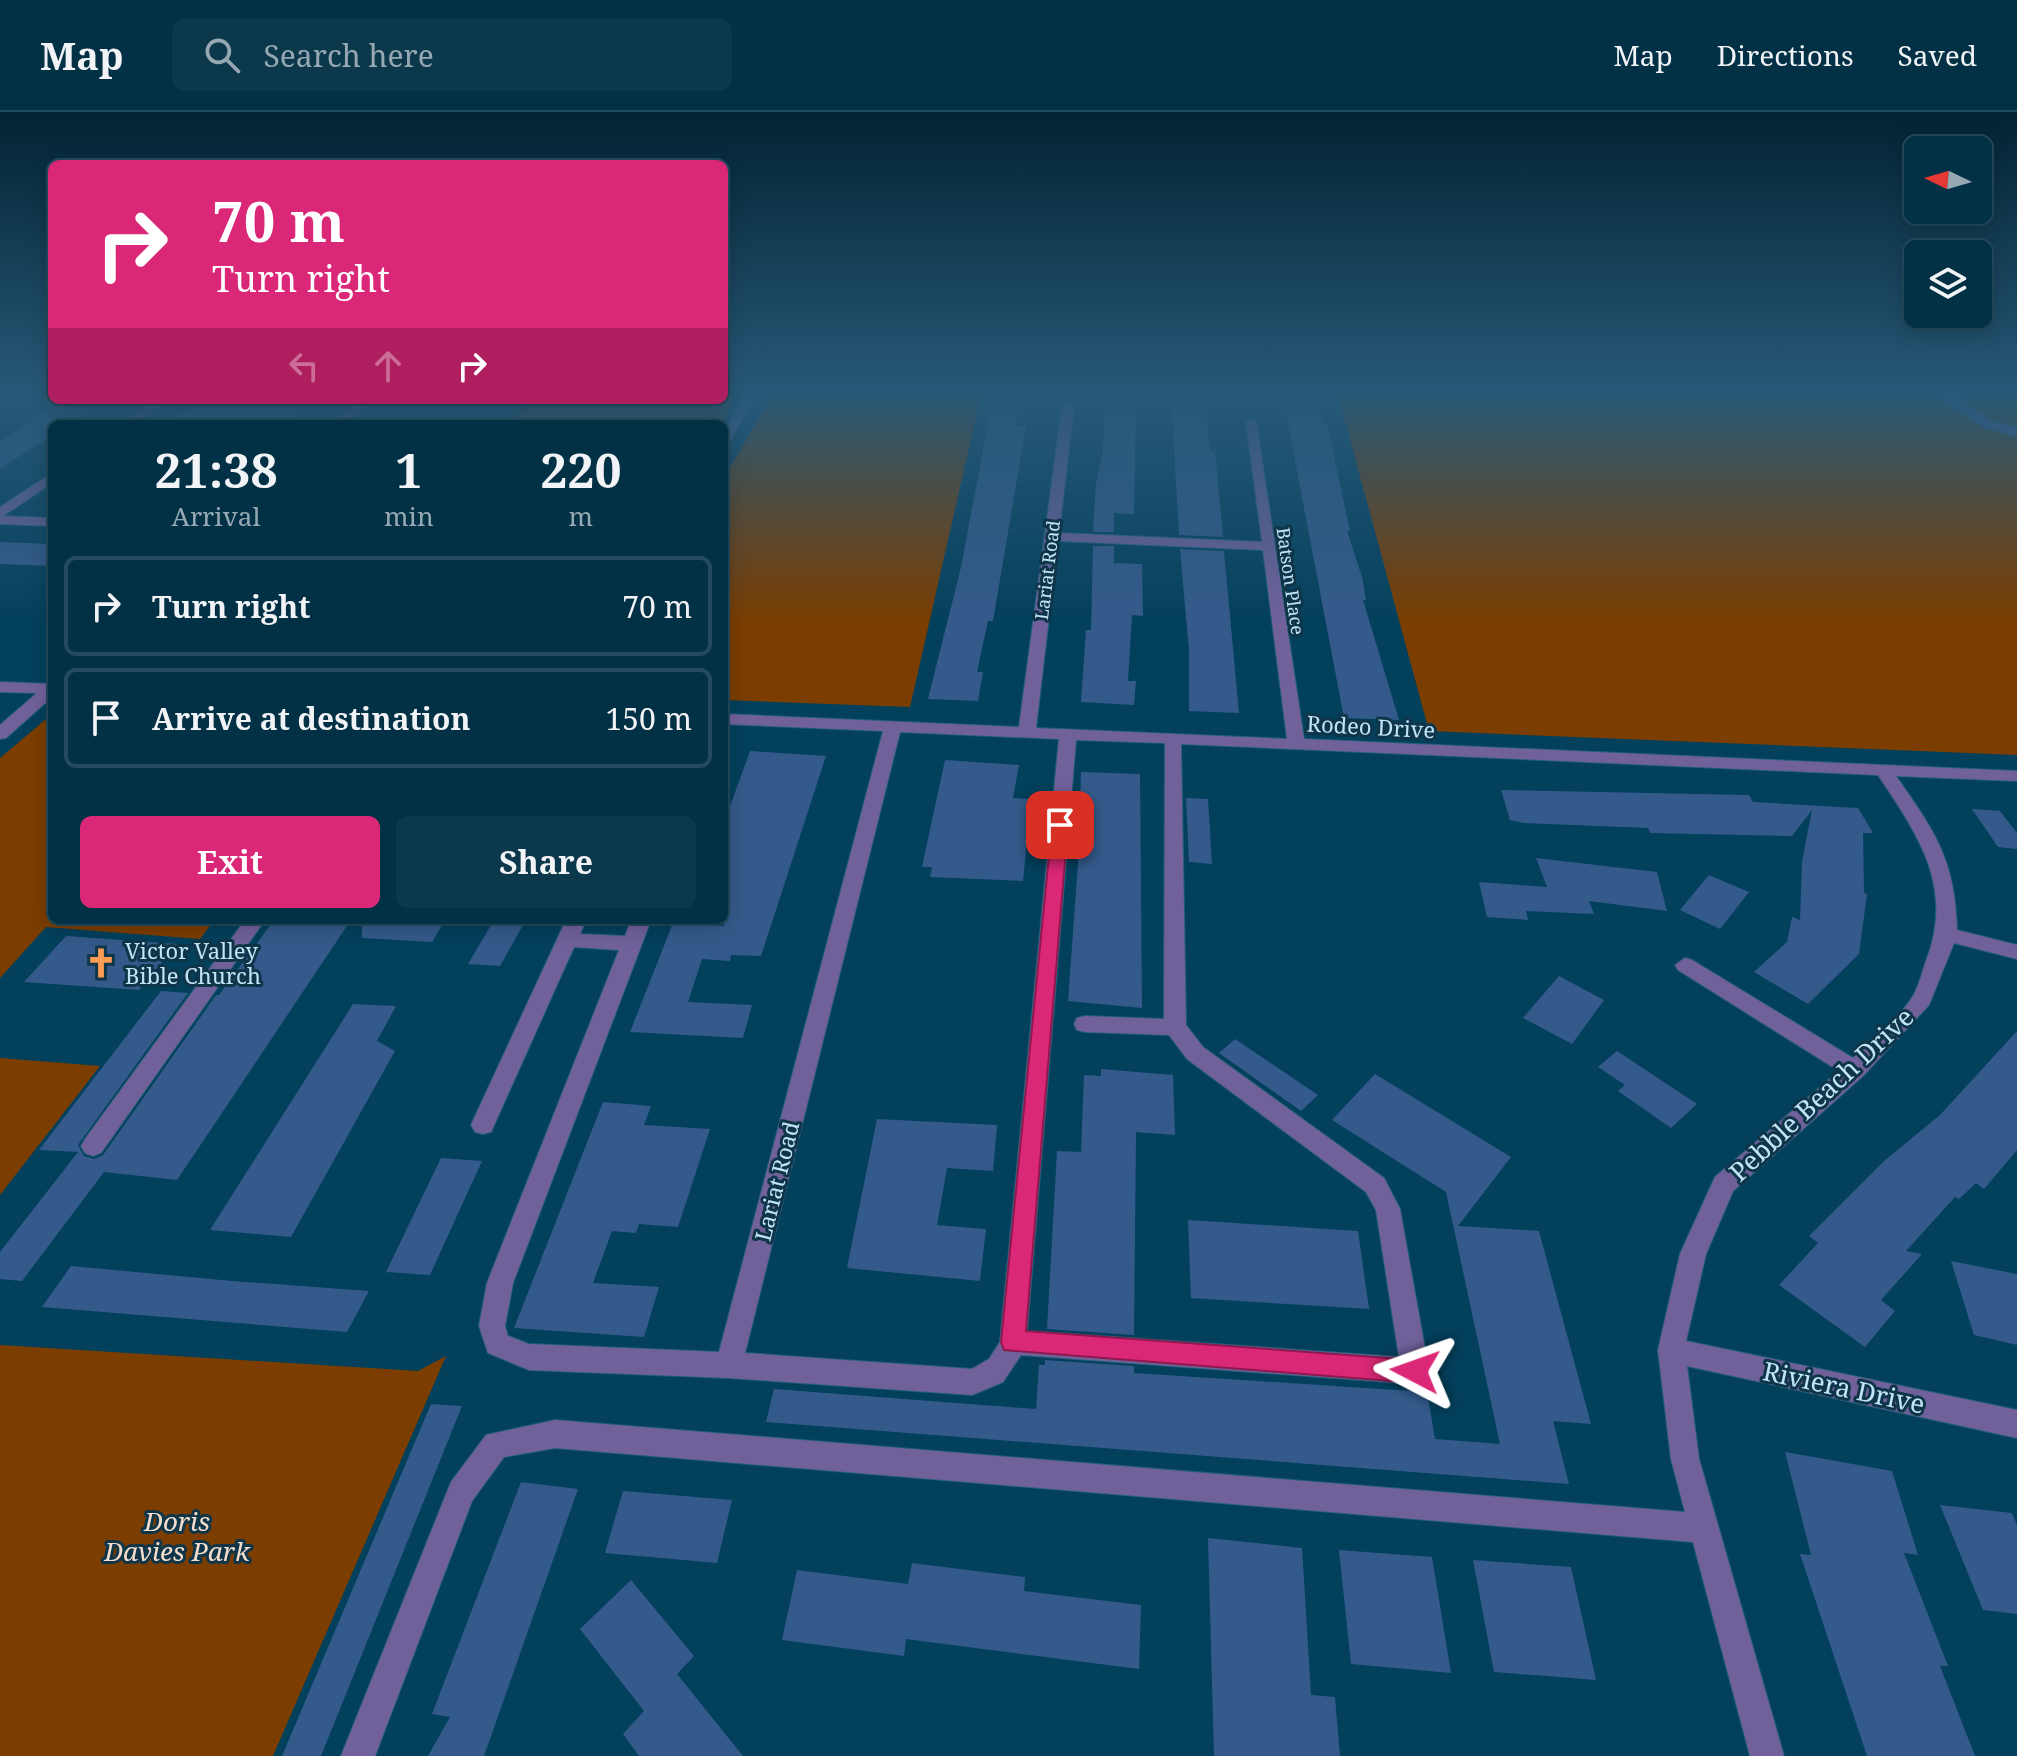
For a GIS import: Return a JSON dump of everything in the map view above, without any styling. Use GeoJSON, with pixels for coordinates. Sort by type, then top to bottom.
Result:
{"type":"FeatureCollection","features":[{"type":"Feature","properties":{"kind":"street","name":"Lariat Road"},"geometry":{"type":"LineString","coordinates":[[1027,732],[1060,472]]}},
{"type":"Feature","properties":{"kind":"street","name":"Batson Place"},"geometry":{"type":"LineString","coordinates":[[1258,472],[1296,744]]}},
{"type":"Feature","properties":{"kind":"street"},"geometry":{"type":"LineString","coordinates":[[0,513],[48,480]]}},
{"type":"Feature","properties":{"kind":"street"},"geometry":{"type":"LineString","coordinates":[[0,520],[48,522]]}},
{"type":"Feature","properties":{"kind":"street"},"geometry":{"type":"LineString","coordinates":[[1051,537],[1268,546]]}},
{"type":"Feature","properties":{"kind":"street"},"geometry":{"type":"LineString","coordinates":[[0,687],[48,686]]}},
{"type":"Feature","properties":{"kind":"street"},"geometry":{"type":"LineString","coordinates":[[0,734],[48,686]]}},
{"type":"Feature","properties":{"kind":"street","name":"Rodeo Drive"},"geometry":{"type":"LineString","coordinates":[[728,723],[893,726],[2017,776]]}},
{"type":"Feature","properties":{"kind":"street","name":"Lariat Road"},"geometry":{"type":"LineString","coordinates":[[729,1365],[893,726]]}},
{"type":"Feature","properties":{"kind":"street"},"geometry":{"type":"LineString","coordinates":[[640,924],[500,1283],[492,1326],[497,1344],[529,1357],[729,1365],[985,1381],[1007,1353],[1068,734]]}},
{"type":"Feature","properties":{"kind":"street"},"geometry":{"type":"LineString","coordinates":[[1007,1353],[1051,1345],[1415,1371],[1388,1209],[1375,1185],[1195,1053],[1175,1027],[1173,739]]}},
{"type":"Feature","properties":{"kind":"street","name":"Pebble Beach Drive"},"geometry":{"type":"LineString","coordinates":[[1767,1756],[1685,1459],[1671,1350],[1693,1254],[1724,1184],[1855,1070],[1922,1000],[1947,934],[1946,893],[1938,859],[1922,827],[1883,770]]}},
{"type":"Feature","properties":{"kind":"street"},"geometry":{"type":"LineString","coordinates":[[93,1146],[252,924]]}},
{"type":"Feature","properties":{"kind":"street"},"geometry":{"type":"LineString","coordinates":[[483,1125],[572,930],[632,944]]}},
{"type":"Feature","properties":{"kind":"street"},"geometry":{"type":"LineString","coordinates":[[1947,934],[2017,952]]}},
{"type":"Feature","properties":{"kind":"street"},"geometry":{"type":"LineString","coordinates":[[1685,965],[1855,1070]]}},
{"type":"Feature","properties":{"kind":"street"},"geometry":{"type":"LineString","coordinates":[[1085,1024],[1175,1027]]}},
{"type":"Feature","properties":{"kind":"street","name":"Riviera Drive"},"geometry":{"type":"LineString","coordinates":[[1671,1350],[2017,1424]]}},
{"type":"Feature","properties":{"kind":"street"},"geometry":{"type":"LineString","coordinates":[[358,1756],[461,1492],[496,1445],[555,1434],[1704,1528]]}},
{"type":"Feature","properties":{"kind":"green space"},"geometry":{"type":"Polygon","coordinates":[[[728,472],[964,472],[910,707],[728,700],[728,472]]]}},
{"type":"Feature","properties":{"kind":"green space"},"geometry":{"type":"Polygon","coordinates":[[[1359,472],[2017,472],[2017,755],[1429,731],[1359,472]]]}},
{"type":"Feature","properties":{"kind":"green space"},"geometry":{"type":"Polygon","coordinates":[[[48,717],[48,924],[211,924],[200,939],[46,927],[0,978],[0,758],[48,717]]]}},
{"type":"Feature","properties":{"kind":"green space"},"geometry":{"type":"Polygon","coordinates":[[[0,1058],[100,1066],[0,1195],[0,1058]]]}},
{"type":"Feature","properties":{"kind":"green space","name":"Doris Davies Park"},"geometry":{"type":"Polygon","coordinates":[[[0,1345],[418,1371],[446,1356],[273,1756],[0,1756],[0,1345]]]}},
{"type":"Feature","properties":{"kind":"building"},"geometry":{"type":"Polygon","coordinates":[[[979,472],[1018,472],[993,621],[988,621],[977,672],[983,672],[978,701],[928,699],[961,567],[979,472]]]}},
{"type":"Feature","properties":{"kind":"building"},"geometry":{"type":"Polygon","coordinates":[[[1098,472],[1135,472],[1134,514],[1114,513],[1114,532],[1093,532],[1098,472]]]}},
{"type":"Feature","properties":{"kind":"building"},"geometry":{"type":"Polygon","coordinates":[[[1175,472],[1217,472],[1223,537],[1179,535],[1175,472]]]}},
{"type":"Feature","properties":{"kind":"building"},"geometry":{"type":"Polygon","coordinates":[[[1297,472],[1337,472],[1350,531],[1347,531],[1362,577],[1366,600],[1363,600],[1399,720],[1344,718],[1297,472]]]}},
{"type":"Feature","properties":{"kind":"building"},"geometry":{"type":"Polygon","coordinates":[[[0,542],[48,544],[48,566],[0,564],[0,542]]]}},
{"type":"Feature","properties":{"kind":"building"},"geometry":{"type":"Polygon","coordinates":[[[1093,546],[1114,546],[1114,563],[1142,564],[1143,616],[1132,615],[1128,681],[1136,681],[1134,705],[1081,702],[1086,630],[1091,630],[1093,546]]]}},
{"type":"Feature","properties":{"kind":"building"},"geometry":{"type":"Polygon","coordinates":[[[1180,549],[1224,551],[1239,713],[1189,711],[1189,651],[1180,549]]]}},
{"type":"Feature","properties":{"kind":"building"},"geometry":{"type":"Polygon","coordinates":[[[750,751],[826,756],[761,956],[731,955],[730,961],[702,959],[688,1002],[752,1005],[743,1038],[630,1032],[673,924],[728,924],[728,812],[750,751]]]}},
{"type":"Feature","properties":{"kind":"building"},"geometry":{"type":"Polygon","coordinates":[[[945,760],[1019,765],[1013,798],[1050,800],[1047,830],[1028,829],[1023,881],[930,877],[932,867],[922,867],[945,760]]]}},
{"type":"Feature","properties":{"kind":"building"},"geometry":{"type":"Polygon","coordinates":[[[1081,772],[1140,774],[1142,1008],[1068,1001],[1078,864],[1078,832],[1071,831],[1074,802],[1080,802],[1081,772]]]}},
{"type":"Feature","properties":{"kind":"building"},"geometry":{"type":"Polygon","coordinates":[[[1501,790],[1749,795],[1753,802],[1858,808],[1873,833],[1863,833],[1864,893],[1867,894],[1859,954],[1808,1004],[1754,972],[1787,942],[1792,917],[1800,920],[1802,862],[1812,810],[1792,836],[1650,833],[1648,828],[1510,820],[1501,790]]]}},
{"type":"Feature","properties":{"kind":"building"},"geometry":{"type":"Polygon","coordinates":[[[1186,798],[1208,799],[1212,864],[1189,862],[1186,798]]]}},
{"type":"Feature","properties":{"kind":"building"},"geometry":{"type":"Polygon","coordinates":[[[1972,809],[2000,811],[2017,833],[2017,849],[1998,847],[1972,809]]]}},
{"type":"Feature","properties":{"kind":"building"},"geometry":{"type":"Polygon","coordinates":[[[1536,858],[1657,872],[1667,911],[1589,901],[1594,914],[1526,911],[1528,920],[1487,917],[1479,882],[1547,887],[1536,858]]]}},
{"type":"Feature","properties":{"kind":"building"},"geometry":{"type":"Polygon","coordinates":[[[1709,875],[1749,892],[1720,929],[1680,910],[1709,875]]]}},
{"type":"Feature","properties":{"kind":"building"},"geometry":{"type":"Polygon","coordinates":[[[271,924],[348,924],[177,1180],[104,1172],[22,1281],[0,1279],[0,1252],[78,1152],[39,1150],[161,991],[188,993],[78,1145],[84,1156],[94,1159],[103,1155],[216,995],[271,924]]]}},
{"type":"Feature","properties":{"kind":"building"},"geometry":{"type":"Polygon","coordinates":[[[362,924],[443,924],[432,942],[362,938],[362,924]]]}},
{"type":"Feature","properties":{"kind":"building"},"geometry":{"type":"Polygon","coordinates":[[[492,924],[524,924],[500,966],[468,964],[492,924]]]}},
{"type":"Feature","properties":{"kind":"building","name":"Victor Valley Bible Church"},"geometry":{"type":"Polygon","coordinates":[[[66,936],[177,944],[139,990],[24,982],[66,936]]]}},
{"type":"Feature","properties":{"kind":"building"},"geometry":{"type":"Polygon","coordinates":[[[1559,976],[1604,1000],[1572,1044],[1523,1018],[1559,976]]]}},
{"type":"Feature","properties":{"kind":"building"},"geometry":{"type":"Polygon","coordinates":[[[353,1004],[396,1006],[377,1041],[395,1051],[291,1237],[210,1230],[353,1004]]]}},
{"type":"Feature","properties":{"kind":"building"},"geometry":{"type":"Polygon","coordinates":[[[2017,1031],[2017,1150],[1984,1189],[1976,1183],[1959,1199],[1955,1197],[1906,1251],[1922,1254],[1881,1300],[1895,1311],[1865,1347],[1779,1285],[1818,1243],[1809,1236],[1884,1161],[1940,1115],[2017,1031]]]}},
{"type":"Feature","properties":{"kind":"building"},"geometry":{"type":"Polygon","coordinates":[[[1235,1039],[1318,1095],[1301,1111],[1219,1053],[1235,1039]]]}},
{"type":"Feature","properties":{"kind":"building"},"geometry":{"type":"Polygon","coordinates":[[[1617,1051],[1697,1104],[1671,1128],[1618,1091],[1625,1085],[1598,1067],[1617,1051]]]}},
{"type":"Feature","properties":{"kind":"building"},"geometry":{"type":"Polygon","coordinates":[[[1101,1069],[1173,1075],[1175,1135],[1136,1132],[1134,1335],[1047,1329],[1057,1151],[1081,1152],[1084,1075],[1101,1076],[1101,1069]]]}},
{"type":"Feature","properties":{"kind":"building"},"geometry":{"type":"Polygon","coordinates":[[[1375,1074],[1511,1157],[1458,1226],[1539,1231],[1591,1424],[1553,1421],[1569,1484],[766,1422],[774,1389],[1036,1409],[1039,1365],[1045,1365],[1045,1360],[1134,1366],[1134,1373],[1427,1392],[1435,1439],[1500,1444],[1446,1192],[1332,1120],[1375,1074]]]}},
{"type":"Feature","properties":{"kind":"building"},"geometry":{"type":"Polygon","coordinates":[[[603,1102],[651,1106],[644,1125],[710,1129],[678,1227],[639,1224],[636,1233],[612,1231],[593,1283],[659,1287],[644,1337],[514,1328],[603,1102]]]}},
{"type":"Feature","properties":{"kind":"building"},"geometry":{"type":"Polygon","coordinates":[[[877,1119],[997,1125],[993,1171],[947,1168],[937,1225],[986,1229],[980,1281],[847,1268],[877,1119]]]}},
{"type":"Feature","properties":{"kind":"building"},"geometry":{"type":"Polygon","coordinates":[[[441,1158],[482,1161],[430,1275],[386,1272],[441,1158]]]}},
{"type":"Feature","properties":{"kind":"building"},"geometry":{"type":"Polygon","coordinates":[[[1188,1220],[1358,1231],[1369,1309],[1191,1298],[1188,1220]]]}},
{"type":"Feature","properties":{"kind":"building"},"geometry":{"type":"Polygon","coordinates":[[[1951,1261],[2017,1274],[2017,1345],[1974,1335],[1951,1261]]]}},
{"type":"Feature","properties":{"kind":"building"},"geometry":{"type":"Polygon","coordinates":[[[71,1266],[369,1291],[347,1332],[42,1307],[71,1266]]]}},
{"type":"Feature","properties":{"kind":"building"},"geometry":{"type":"Polygon","coordinates":[[[431,1404],[462,1406],[321,1756],[282,1756],[431,1404]]]}},
{"type":"Feature","properties":{"kind":"building"},"geometry":{"type":"Polygon","coordinates":[[[1785,1452],[1892,1471],[1918,1555],[1904,1553],[1948,1666],[1940,1666],[1975,1756],[1867,1756],[1800,1554],[1811,1555],[1785,1452]]]}},
{"type":"Feature","properties":{"kind":"building"},"geometry":{"type":"Polygon","coordinates":[[[521,1482],[578,1489],[484,1756],[428,1756],[450,1717],[432,1714],[521,1482]]]}},
{"type":"Feature","properties":{"kind":"building"},"geometry":{"type":"Polygon","coordinates":[[[623,1491],[732,1500],[717,1563],[605,1553],[623,1491]]]}},
{"type":"Feature","properties":{"kind":"building"},"geometry":{"type":"Polygon","coordinates":[[[1940,1505],[2012,1513],[2017,1525],[2017,1614],[1983,1610],[1940,1505]]]}},
{"type":"Feature","properties":{"kind":"building"},"geometry":{"type":"Polygon","coordinates":[[[1208,1538],[1302,1548],[1311,1695],[1335,1697],[1340,1756],[1214,1756],[1208,1538]]]}},
{"type":"Feature","properties":{"kind":"building"},"geometry":{"type":"Polygon","coordinates":[[[1339,1550],[1432,1557],[1451,1673],[1351,1664],[1339,1550]]]}},
{"type":"Feature","properties":{"kind":"building"},"geometry":{"type":"Polygon","coordinates":[[[1473,1560],[1571,1567],[1596,1680],[1494,1672],[1473,1560]]]}},
{"type":"Feature","properties":{"kind":"building"},"geometry":{"type":"Polygon","coordinates":[[[912,1563],[1025,1577],[1024,1591],[1141,1605],[1139,1669],[906,1639],[904,1656],[782,1640],[797,1570],[908,1584],[912,1563]]]}},
{"type":"Feature","properties":{"kind":"building"},"geometry":{"type":"Polygon","coordinates":[[[631,1580],[694,1656],[677,1674],[743,1756],[639,1756],[623,1734],[644,1711],[580,1629],[631,1580]]]}},
{"type":"Feature","properties":{"kind":"place","name":"Victor Valley Bible Church"},"geometry":{"type":"Point","coordinates":[101,963]}},
{"type":"Feature","properties":{"kind":"route"},"geometry":{"type":"LineString","coordinates":[[1060,825],[1013,1342],[1415,1371]]}}]}
